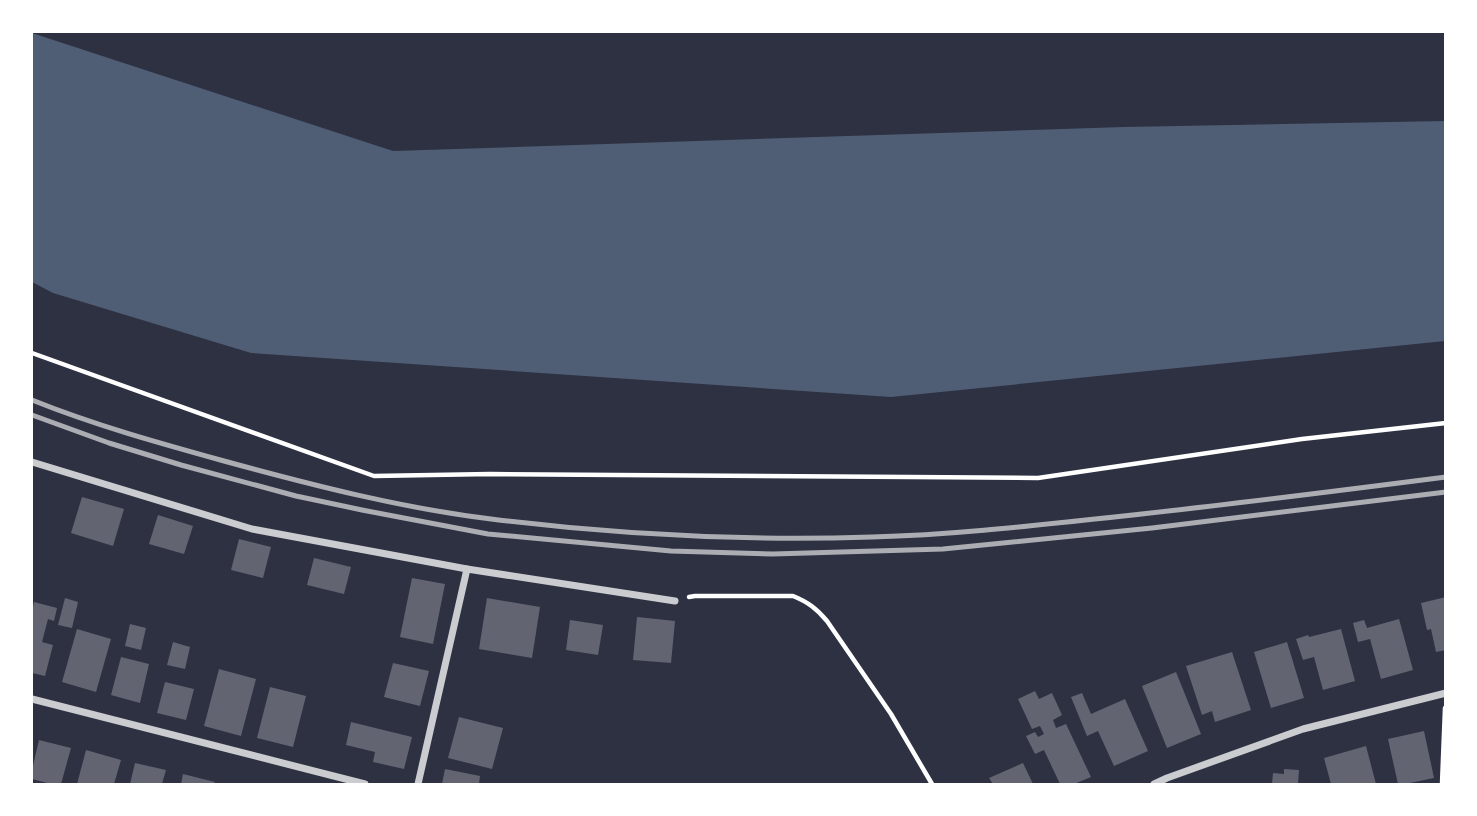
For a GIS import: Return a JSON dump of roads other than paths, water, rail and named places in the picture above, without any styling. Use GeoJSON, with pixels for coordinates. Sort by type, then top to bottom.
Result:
{"type":"FeatureCollection","features":[{"type":"Feature","properties":{"kind":"street"},"geometry":{"type":"LineString","coordinates":[[32,462],[252,529],[467,569],[675,601]]}},
{"type":"Feature","properties":{"kind":"street"},"geometry":{"type":"LineString","coordinates":[[418,785],[467,569]]}},
{"type":"Feature","properties":{"kind":"street"},"geometry":{"type":"LineString","coordinates":[[1154,785],[1303,729],[1446,693]]}},
{"type":"Feature","properties":{"kind":"street"},"geometry":{"type":"LineString","coordinates":[[32,699],[365,785]]}},
{"type":"Feature","properties":{"kind":"water"},"geometry":{"type":"Polygon","coordinates":[[[32,33],[393,151],[1123,127],[1445,121],[1445,341],[891,397],[251,353],[53,293],[32,282],[32,33]]]}},
{"type":"Feature","properties":{"kind":"railway"},"geometry":{"type":"LineString","coordinates":[[32,400],[103,426],[175,447],[290,479],[390,502],[539,525],[681,536],[824,538],[956,533],[1446,477]]}},
{"type":"Feature","properties":{"kind":"railway"},"geometry":{"type":"LineString","coordinates":[[32,415],[109,443],[296,496],[488,534],[671,551],[773,554],[943,549],[1152,528],[1446,492]]}}]}
